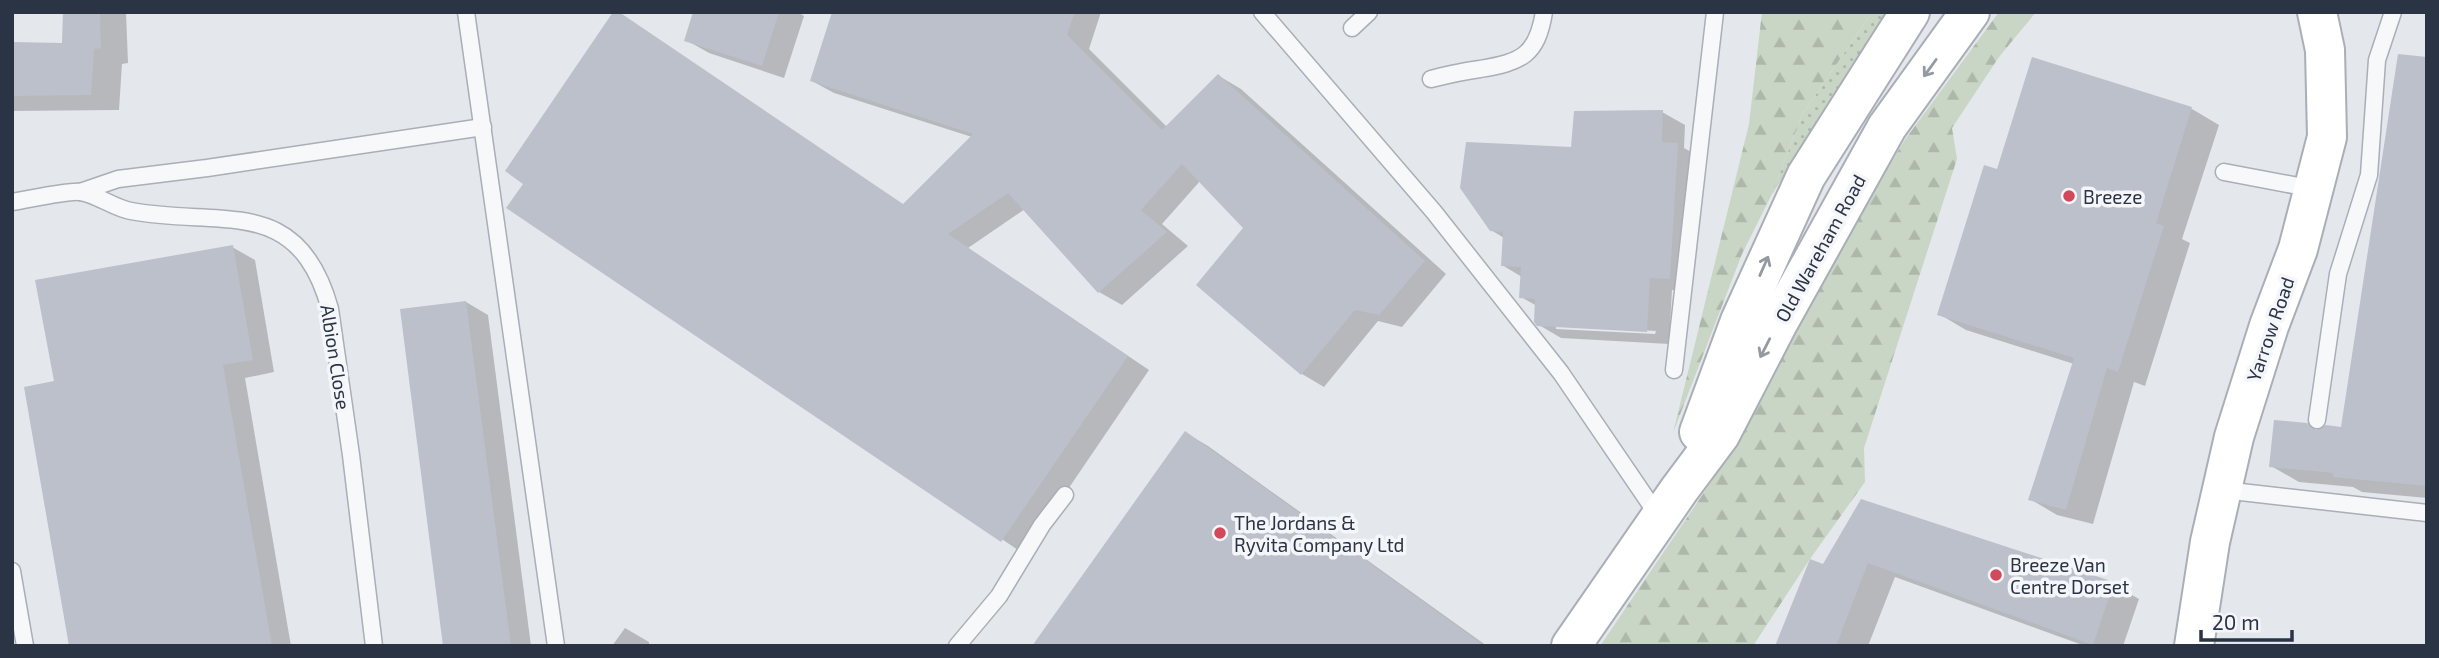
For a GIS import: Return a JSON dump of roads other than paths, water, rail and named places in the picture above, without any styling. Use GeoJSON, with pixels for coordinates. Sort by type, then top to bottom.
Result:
{"type":"FeatureCollection","features":[{"type":"Feature","properties":{"kind":"street","name":"Old Wareham Road"},"geometry":{"type":"LineString","coordinates":[[1670,504],[1740,321],[1806,176],[1910,12]]}},
{"type":"Feature","properties":{"kind":"street","name":"Old Wareham Road"},"geometry":{"type":"LineString","coordinates":[[1571,646],[1720,435],[1778,323],[1887,127],[1970,12]]}},
{"type":"Feature","properties":{"kind":"street","name":"Yarrow Road"},"geometry":{"type":"LineString","coordinates":[[2194,646],[2210,542],[2234,437],[2269,326],[2298,249],[2327,137],[2325,50],[2317,12]]}},
{"type":"Feature","properties":{"kind":"lane"},"geometry":{"type":"LineString","coordinates":[[466,12],[556,646]]}},
{"type":"Feature","properties":{"kind":"lane"},"geometry":{"type":"LineString","coordinates":[[1262,12],[1434,212],[1561,373],[1643,496],[1670,504]]}},
{"type":"Feature","properties":{"kind":"lane"},"geometry":{"type":"LineString","coordinates":[[1352,28],[1369,12]]}},
{"type":"Feature","properties":{"kind":"lane"},"geometry":{"type":"LineString","coordinates":[[1430,79],[1511,64],[1530,51],[1542,27],[1544,12]]}},
{"type":"Feature","properties":{"kind":"lane"},"geometry":{"type":"LineString","coordinates":[[1674,370],[1714,12]]}},
{"type":"Feature","properties":{"kind":"lane"},"geometry":{"type":"LineString","coordinates":[[2317,420],[2338,274],[2369,175],[2377,60],[2393,12]]}},
{"type":"Feature","properties":{"kind":"lane"},"geometry":{"type":"LineString","coordinates":[[80,192],[118,179],[483,127]]}},
{"type":"Feature","properties":{"kind":"lane"},"geometry":{"type":"LineString","coordinates":[[2224,172],[2314,189]]}},
{"type":"Feature","properties":{"kind":"lane","name":"Albion Close"},"geometry":{"type":"LineString","coordinates":[[12,202],[80,192],[129,211],[246,220],[269,227],[292,242],[323,286],[330,309],[374,646]]}},
{"type":"Feature","properties":{"kind":"lane"},"geometry":{"type":"LineString","coordinates":[[2223,490],[2427,513]]}},
{"type":"Feature","properties":{"kind":"lane"},"geometry":{"type":"LineString","coordinates":[[957,646],[999,596],[1042,525],[1065,495]]}},
{"type":"Feature","properties":{"kind":"lane"},"geometry":{"type":"LineString","coordinates":[[12,571],[25,646]]}},
{"type":"Feature","properties":{"kind":"place","name":"Breeze"},"geometry":{"type":"Point","coordinates":[2069,196]}},
{"type":"Feature","properties":{"kind":"place","name":"The Jordans & Ryvita Company Ltd"},"geometry":{"type":"Point","coordinates":[1220,533]}},
{"type":"Feature","properties":{"kind":"place","name":"Breeze Van Centre Dorset"},"geometry":{"type":"Point","coordinates":[1996,575]}}]}
